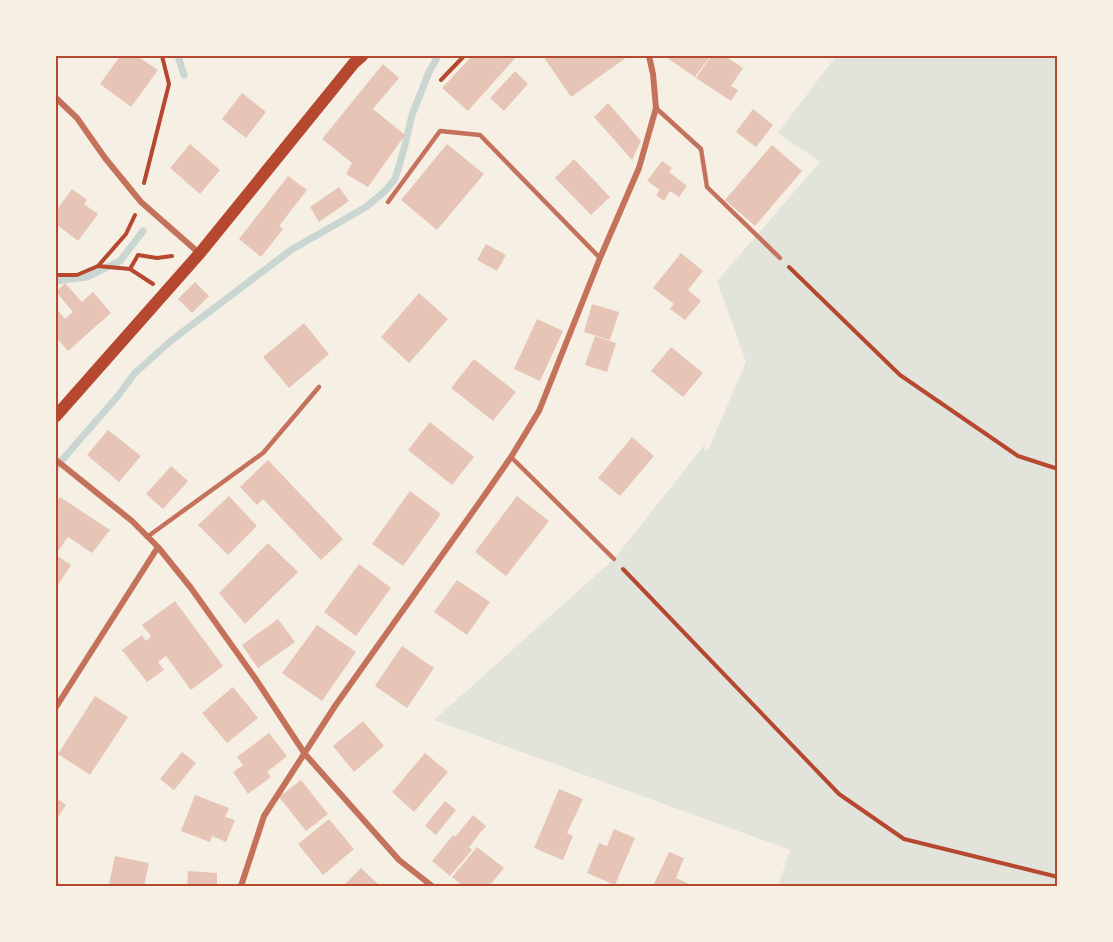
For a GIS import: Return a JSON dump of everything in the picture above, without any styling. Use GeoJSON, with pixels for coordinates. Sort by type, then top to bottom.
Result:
{"type":"FeatureCollection","features":[{"type":"Feature","properties":{"kind":"main road"},"geometry":{"type":"LineString","coordinates":[[56,417],[200,253],[362,56]]}},
{"type":"Feature","properties":{"kind":"street"},"geometry":{"type":"LineString","coordinates":[[241,886],[264,816],[335,706],[511,457],[539,411],[600,258],[639,168],[656,108],[649,56]]}},
{"type":"Feature","properties":{"kind":"street"},"geometry":{"type":"LineString","coordinates":[[56,98],[77,118],[105,158],[141,202],[200,253]]}},
{"type":"Feature","properties":{"kind":"street"},"geometry":{"type":"LineString","coordinates":[[56,460],[132,521],[158,547],[198,597],[305,754],[399,860],[432,886]]}},
{"type":"Feature","properties":{"kind":"street"},"geometry":{"type":"LineString","coordinates":[[56,707],[158,547]]}},
{"type":"Feature","properties":{"kind":"lane"},"geometry":{"type":"LineString","coordinates":[[656,108],[701,149],[707,187],[780,258]]}},
{"type":"Feature","properties":{"kind":"lane"},"geometry":{"type":"LineString","coordinates":[[388,202],[441,131],[480,135],[600,258]]}},
{"type":"Feature","properties":{"kind":"lane"},"geometry":{"type":"LineString","coordinates":[[147,537],[263,453],[319,387]]}},
{"type":"Feature","properties":{"kind":"lane"},"geometry":{"type":"LineString","coordinates":[[511,457],[614,559]]}},
{"type":"Feature","properties":{"kind":"path"},"geometry":{"type":"LineString","coordinates":[[56,275],[77,275],[98,266],[126,234],[141,202],[169,84],[162,56]]}},
{"type":"Feature","properties":{"kind":"path"},"geometry":{"type":"LineString","coordinates":[[441,80],[464,56]]}},
{"type":"Feature","properties":{"kind":"path"},"geometry":{"type":"LineString","coordinates":[[130,269],[138,255],[157,258],[200,253]]}},
{"type":"Feature","properties":{"kind":"path"},"geometry":{"type":"LineString","coordinates":[[780,258],[900,375],[1018,456],[1058,469]]}},
{"type":"Feature","properties":{"kind":"path"},"geometry":{"type":"LineString","coordinates":[[98,266],[130,269],[166,292]]}},
{"type":"Feature","properties":{"kind":"path"},"geometry":{"type":"LineString","coordinates":[[614,559],[839,794],[904,839],[1058,877]]}},
{"type":"Feature","properties":{"kind":"shaded area"},"geometry":{"type":"Polygon","coordinates":[[[836,56],[1057,56],[1057,886],[778,886],[790,850],[434,720],[614,559],[705,444],[704,452],[709,448],[746,362],[717,281],[820,162],[778,133],[836,56]]]}},
{"type":"Feature","properties":{"kind":"building"},"geometry":{"type":"Polygon","coordinates":[[[120,56],[137,56],[158,70],[131,107],[100,84],[120,56]]]}},
{"type":"Feature","properties":{"kind":"building"},"geometry":{"type":"Polygon","coordinates":[[[472,56],[517,56],[468,111],[442,88],[472,56]]]}},
{"type":"Feature","properties":{"kind":"building"},"geometry":{"type":"Polygon","coordinates":[[[543,56],[625,56],[627,57],[571,97],[543,56]]]}},
{"type":"Feature","properties":{"kind":"building"},"geometry":{"type":"Polygon","coordinates":[[[710,56],[695,77],[666,57],[710,56]]]}},
{"type":"Feature","properties":{"kind":"building"},"geometry":{"type":"Polygon","coordinates":[[[711,56],[725,56],[743,68],[731,86],[738,90],[731,101],[696,78],[711,56]]]}},
{"type":"Feature","properties":{"kind":"building"},"geometry":{"type":"Polygon","coordinates":[[[383,64],[399,78],[373,109],[405,135],[368,187],[346,174],[352,163],[322,139],[383,64]]]}},
{"type":"Feature","properties":{"kind":"building"},"geometry":{"type":"Polygon","coordinates":[[[515,71],[528,84],[504,111],[490,98],[515,71]]]}},
{"type":"Feature","properties":{"kind":"building"},"geometry":{"type":"Polygon","coordinates":[[[242,93],[266,112],[246,138],[222,119],[242,93]]]}},
{"type":"Feature","properties":{"kind":"building"},"geometry":{"type":"Polygon","coordinates":[[[608,103],[641,141],[632,160],[594,117],[608,103]]]}},
{"type":"Feature","properties":{"kind":"building"},"geometry":{"type":"Polygon","coordinates":[[[753,109],[773,125],[756,147],[736,132],[753,109]]]}},
{"type":"Feature","properties":{"kind":"building"},"geometry":{"type":"Polygon","coordinates":[[[190,144],[220,170],[200,194],[170,168],[190,144]]]}},
{"type":"Feature","properties":{"kind":"building"},"geometry":{"type":"Polygon","coordinates":[[[447,144],[484,174],[437,230],[401,200],[447,144]]]}},
{"type":"Feature","properties":{"kind":"building"},"geometry":{"type":"Polygon","coordinates":[[[772,145],[802,171],[755,226],[725,200],[772,145]]]}},
{"type":"Feature","properties":{"kind":"building"},"geometry":{"type":"Polygon","coordinates":[[[574,159],[610,197],[591,215],[555,178],[574,159]]]}},
{"type":"Feature","properties":{"kind":"building"},"geometry":{"type":"Polygon","coordinates":[[[662,161],[672,168],[669,172],[687,186],[679,197],[670,191],[664,201],[656,195],[660,190],[647,181],[662,161]]]}},
{"type":"Feature","properties":{"kind":"building"},"geometry":{"type":"Polygon","coordinates":[[[288,176],[307,190],[279,226],[283,229],[261,257],[239,239],[288,176]]]}},
{"type":"Feature","properties":{"kind":"building"},"geometry":{"type":"Polygon","coordinates":[[[339,187],[349,201],[319,222],[310,207],[339,187]]]}},
{"type":"Feature","properties":{"kind":"building"},"geometry":{"type":"Polygon","coordinates":[[[72,189],[87,200],[84,204],[98,214],[78,241],[56,224],[56,211],[72,189]]]}},
{"type":"Feature","properties":{"kind":"building"},"geometry":{"type":"Polygon","coordinates":[[[486,244],[506,255],[497,271],[477,260],[486,244]]]}},
{"type":"Feature","properties":{"kind":"building"},"geometry":{"type":"Polygon","coordinates":[[[681,253],[703,271],[688,290],[701,301],[685,320],[670,309],[674,304],[653,288],[681,253]]]}},
{"type":"Feature","properties":{"kind":"building"},"geometry":{"type":"Polygon","coordinates":[[[195,282],[209,296],[192,313],[178,299],[195,282]]]}},
{"type":"Feature","properties":{"kind":"building"},"geometry":{"type":"Polygon","coordinates":[[[65,283],[82,302],[93,292],[111,313],[68,351],[56,337],[56,308],[65,319],[73,312],[56,292],[65,283]]]}},
{"type":"Feature","properties":{"kind":"building"},"geometry":{"type":"Polygon","coordinates":[[[419,293],[448,319],[409,363],[381,337],[419,293]]]}},
{"type":"Feature","properties":{"kind":"building"},"geometry":{"type":"Polygon","coordinates":[[[592,304],[619,312],[610,340],[584,332],[592,304]]]}},
{"type":"Feature","properties":{"kind":"building"},"geometry":{"type":"Polygon","coordinates":[[[537,319],[563,331],[540,381],[514,369],[537,319]]]}},
{"type":"Feature","properties":{"kind":"building"},"geometry":{"type":"Polygon","coordinates":[[[304,323],[329,354],[289,388],[263,357],[304,323]]]}},
{"type":"Feature","properties":{"kind":"building"},"geometry":{"type":"Polygon","coordinates":[[[595,336],[616,343],[607,372],[585,365],[595,336]]]}},
{"type":"Feature","properties":{"kind":"building"},"geometry":{"type":"Polygon","coordinates":[[[671,347],[703,373],[683,397],[651,371],[671,347]]]}},
{"type":"Feature","properties":{"kind":"building"},"geometry":{"type":"Polygon","coordinates":[[[474,359],[516,392],[493,421],[451,388],[474,359]]]}},
{"type":"Feature","properties":{"kind":"building"},"geometry":{"type":"Polygon","coordinates":[[[430,422],[474,457],[452,485],[408,450],[430,422]]]}},
{"type":"Feature","properties":{"kind":"building"},"geometry":{"type":"Polygon","coordinates":[[[108,430],[141,456],[119,482],[87,455],[108,430]]]}},
{"type":"Feature","properties":{"kind":"building"},"geometry":{"type":"Polygon","coordinates":[[[632,437],[654,456],[620,496],[598,478],[632,437]]]}},
{"type":"Feature","properties":{"kind":"building"},"geometry":{"type":"Polygon","coordinates":[[[268,460],[343,539],[321,560],[263,499],[257,505],[240,487],[268,460]]]}},
{"type":"Feature","properties":{"kind":"building"},"geometry":{"type":"Polygon","coordinates":[[[171,466],[188,481],[163,509],[146,494],[171,466]]]}},
{"type":"Feature","properties":{"kind":"building"},"geometry":{"type":"Polygon","coordinates":[[[410,491],[441,514],[403,566],[372,544],[410,491]]]}},
{"type":"Feature","properties":{"kind":"building"},"geometry":{"type":"Polygon","coordinates":[[[229,496],[257,526],[228,555],[198,525],[229,496]]]}},
{"type":"Feature","properties":{"kind":"building"},"geometry":{"type":"Polygon","coordinates":[[[517,496],[549,521],[506,576],[475,552],[517,496]]]}},
{"type":"Feature","properties":{"kind":"building"},"geometry":{"type":"Polygon","coordinates":[[[60,497],[110,530],[92,553],[68,537],[56,554],[56,503],[60,497]]]}},
{"type":"Feature","properties":{"kind":"building"},"geometry":{"type":"Polygon","coordinates":[[[268,543],[298,572],[245,624],[219,593],[268,543]]]}},
{"type":"Feature","properties":{"kind":"building"},"geometry":{"type":"Polygon","coordinates":[[[56,555],[71,565],[56,588],[56,555]]]}},
{"type":"Feature","properties":{"kind":"building"},"geometry":{"type":"Polygon","coordinates":[[[359,564],[391,588],[356,636],[324,612],[359,564]]]}},
{"type":"Feature","properties":{"kind":"building"},"geometry":{"type":"Polygon","coordinates":[[[457,580],[490,602],[467,635],[434,612],[457,580]]]}},
{"type":"Feature","properties":{"kind":"building"},"geometry":{"type":"Polygon","coordinates":[[[175,601],[223,666],[191,690],[166,656],[158,662],[164,670],[147,682],[122,650],[142,635],[146,641],[151,636],[142,625],[175,601]]]}},
{"type":"Feature","properties":{"kind":"building"},"geometry":{"type":"Polygon","coordinates":[[[278,619],[295,642],[258,668],[242,645],[278,619]]]}},
{"type":"Feature","properties":{"kind":"building"},"geometry":{"type":"Polygon","coordinates":[[[317,625],[356,652],[322,701],[282,673],[317,625]]]}},
{"type":"Feature","properties":{"kind":"building"},"geometry":{"type":"Polygon","coordinates":[[[402,646],[434,668],[407,708],[375,686],[402,646]]]}},
{"type":"Feature","properties":{"kind":"building"},"geometry":{"type":"Polygon","coordinates":[[[233,687],[258,718],[227,743],[202,713],[233,687]]]}},
{"type":"Feature","properties":{"kind":"building"},"geometry":{"type":"Polygon","coordinates":[[[95,696],[128,717],[90,775],[58,754],[95,696]]]}},
{"type":"Feature","properties":{"kind":"building"},"geometry":{"type":"Polygon","coordinates":[[[363,721],[384,746],[354,772],[333,746],[363,721]]]}},
{"type":"Feature","properties":{"kind":"building"},"geometry":{"type":"Polygon","coordinates":[[[269,733],[287,756],[267,772],[271,777],[248,794],[233,772],[243,765],[237,757],[269,733]]]}},
{"type":"Feature","properties":{"kind":"building"},"geometry":{"type":"Polygon","coordinates":[[[182,752],[196,763],[174,790],[160,779],[182,752]]]}},
{"type":"Feature","properties":{"kind":"building"},"geometry":{"type":"Polygon","coordinates":[[[425,753],[448,772],[414,812],[392,792],[425,753]]]}},
{"type":"Feature","properties":{"kind":"building"},"geometry":{"type":"Polygon","coordinates":[[[301,780],[328,814],[306,831],[279,797],[301,780]]]}},
{"type":"Feature","properties":{"kind":"building"},"geometry":{"type":"Polygon","coordinates":[[[559,789],[583,799],[567,833],[573,836],[563,860],[534,848],[559,789]]]}},
{"type":"Feature","properties":{"kind":"building"},"geometry":{"type":"Polygon","coordinates":[[[195,795],[229,808],[225,817],[235,820],[226,842],[212,836],[210,842],[181,831],[195,795]]]}},
{"type":"Feature","properties":{"kind":"building"},"geometry":{"type":"Polygon","coordinates":[[[56,798],[66,805],[56,820],[56,798]]]}},
{"type":"Feature","properties":{"kind":"building"},"geometry":{"type":"Polygon","coordinates":[[[445,801],[456,810],[436,835],[425,826],[445,801]]]}},
{"type":"Feature","properties":{"kind":"building"},"geometry":{"type":"Polygon","coordinates":[[[473,815],[486,826],[469,847],[472,850],[450,876],[432,861],[473,815]]]}},
{"type":"Feature","properties":{"kind":"building"},"geometry":{"type":"Polygon","coordinates":[[[329,819],[354,849],[323,875],[298,844],[329,819]]]}},
{"type":"Feature","properties":{"kind":"building"},"geometry":{"type":"Polygon","coordinates":[[[614,829],[635,838],[615,885],[587,873],[599,843],[607,846],[614,829]]]}},
{"type":"Feature","properties":{"kind":"building"},"geometry":{"type":"Polygon","coordinates":[[[477,847],[504,868],[489,886],[463,886],[452,877],[477,847]]]}},
{"type":"Feature","properties":{"kind":"building"},"geometry":{"type":"Polygon","coordinates":[[[669,852],[684,858],[676,878],[689,884],[687,886],[653,886],[669,852]]]}},
{"type":"Feature","properties":{"kind":"building"},"geometry":{"type":"Polygon","coordinates":[[[115,856],[149,863],[144,886],[109,884],[115,856]]]}},
{"type":"Feature","properties":{"kind":"building"},"geometry":{"type":"Polygon","coordinates":[[[361,868],[380,886],[343,886],[361,868]]]}},
{"type":"Feature","properties":{"kind":"building"},"geometry":{"type":"Polygon","coordinates":[[[188,871],[217,873],[217,886],[187,886],[188,871]]]}},
{"type":"Feature","properties":{"kind":"waterway"},"geometry":{"type":"LineString","coordinates":[[178,56],[184,75]]}},
{"type":"Feature","properties":{"kind":"waterway"},"geometry":{"type":"LineString","coordinates":[[56,467],[135,373],[172,340],[291,250],[366,207],[385,191],[395,179],[412,115],[438,56]]}},
{"type":"Feature","properties":{"kind":"waterway"},"geometry":{"type":"LineString","coordinates":[[56,281],[87,277],[120,261],[143,231]]}}]}
